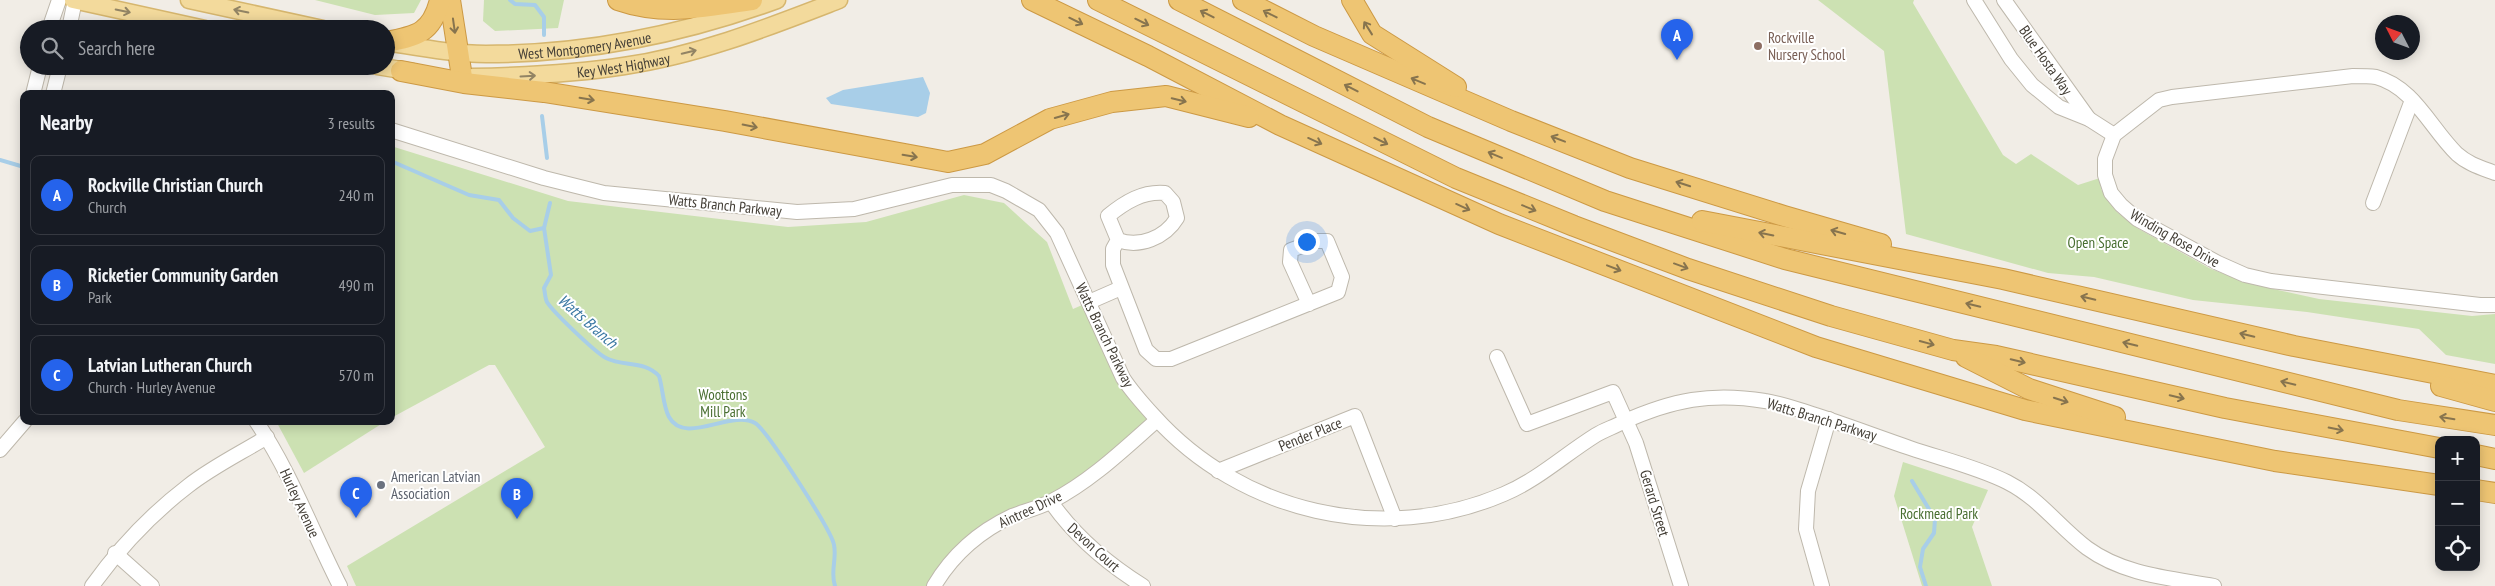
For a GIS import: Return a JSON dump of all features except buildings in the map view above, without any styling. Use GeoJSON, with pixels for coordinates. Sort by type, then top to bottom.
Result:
{"type":"FeatureCollection","features":[{"type":"Feature","properties":{"kind":"highway"},"geometry":{"type":"LineString","coordinates":[[395,40],[414,36],[427,27],[435,18],[440,0]]}},
{"type":"Feature","properties":{"kind":"highway"},"geometry":{"type":"LineString","coordinates":[[450,0],[462,77]]}},
{"type":"Feature","properties":{"kind":"highway"},"geometry":{"type":"LineString","coordinates":[[618,0],[638,6],[684,10],[752,0]]}},
{"type":"Feature","properties":{"kind":"highway"},"geometry":{"type":"LineString","coordinates":[[1032,0],[1148,56],[1280,125],[1499,224],[1816,347],[2025,410],[2218,450],[2435,484]]}},
{"type":"Feature","properties":{"kind":"highway"},"geometry":{"type":"LineString","coordinates":[[1098,0],[1456,178],[1574,226],[1688,269],[1830,316],[1953,350],[1996,356],[2225,408],[2435,447]]}},
{"type":"Feature","properties":{"kind":"highway"},"geometry":{"type":"LineString","coordinates":[[1178,0],[1428,127],[1605,201],[1785,259],[2388,408],[2495,425]]}},
{"type":"Feature","properties":{"kind":"highway"},"geometry":{"type":"LineString","coordinates":[[1243,0],[1314,36],[1511,121],[1630,168],[1784,216],[2003,279]]}},
{"type":"Feature","properties":{"kind":"highway"},"geometry":{"type":"LineString","coordinates":[[1352,0],[1372,34],[1511,121]]}},
{"type":"Feature","properties":{"kind":"highway"},"geometry":{"type":"LineString","coordinates":[[400,71],[464,83],[544,92],[725,121],[948,162],[985,154],[1050,120],[1122,101],[1166,96],[1280,125]]}},
{"type":"Feature","properties":{"kind":"highway"},"geometry":{"type":"LineString","coordinates":[[1605,201],[2003,279],[2294,346],[2495,385]]}},
{"type":"Feature","properties":{"kind":"highway"},"geometry":{"type":"LineString","coordinates":[[2294,346],[2495,401]]}},
{"type":"Feature","properties":{"kind":"highway"},"geometry":{"type":"LineString","coordinates":[[1953,350],[2030,389],[2218,450]]}},
{"type":"Feature","properties":{"kind":"highway"},"geometry":{"type":"LineString","coordinates":[[2480,456],[2495,459]]}},
{"type":"Feature","properties":{"kind":"highway"},"geometry":{"type":"LineString","coordinates":[[2480,491],[2495,493]]}},
{"type":"Feature","properties":{"kind":"main road"},"geometry":{"type":"LineString","coordinates":[[74,0],[164,20]]}},
{"type":"Feature","properties":{"kind":"main road"},"geometry":{"type":"LineString","coordinates":[[190,0],[282,20]]}},
{"type":"Feature","properties":{"kind":"main road","name":"West Montgomery Avenue"},"geometry":{"type":"LineString","coordinates":[[395,43],[487,54],[595,48],[691,28],[777,0]]}},
{"type":"Feature","properties":{"kind":"main road","name":"Key West Highway"},"geometry":{"type":"LineString","coordinates":[[400,71],[462,77],[526,76],[626,66],[742,37],[839,0]]}},
{"type":"Feature","properties":{"kind":"main road"},"geometry":{"type":"LineString","coordinates":[[395,70],[400,71]]}},
{"type":"Feature","properties":{"kind":"street"},"geometry":{"type":"LineString","coordinates":[[52,20],[59,0]]}},
{"type":"Feature","properties":{"kind":"street"},"geometry":{"type":"LineString","coordinates":[[71,20],[74,0]]}},
{"type":"Feature","properties":{"kind":"street","name":"Blue Hosta Way"},"geometry":{"type":"LineString","coordinates":[[1974,0],[2014,64],[2032,85],[2059,107],[2089,119],[2114,135]]}},
{"type":"Feature","properties":{"kind":"street","name":"Blue Hosta Way"},"geometry":{"type":"LineString","coordinates":[[2004,0],[2089,119]]}},
{"type":"Feature","properties":{"kind":"street"},"geometry":{"type":"LineString","coordinates":[[34,90],[38,75]]}},
{"type":"Feature","properties":{"kind":"street"},"geometry":{"type":"LineString","coordinates":[[54,90],[58,75]]}},
{"type":"Feature","properties":{"kind":"street"},"geometry":{"type":"LineString","coordinates":[[2114,135],[2159,100],[2353,76],[2376,77],[2398,88],[2412,100],[2457,154],[2470,163],[2495,173]]}},
{"type":"Feature","properties":{"kind":"street"},"geometry":{"type":"LineString","coordinates":[[2373,203],[2412,100]]}},
{"type":"Feature","properties":{"kind":"street","name":"Watts Branch Parkway"},"geometry":{"type":"LineString","coordinates":[[395,131],[544,178],[604,193],[797,212],[854,210],[952,185],[991,185],[1018,196],[1038,210],[1057,233],[1123,378],[1157,420],[1178,441],[1218,471],[1255,492],[1286,504],[1318,513],[1350,518],[1395,519],[1441,514],[1502,495],[1537,478],[1597,434],[1650,410],[1673,403],[1723,396],[1768,401],[1829,419],[2007,482],[2035,499],[2087,547],[2117,566],[2209,586]]}},
{"type":"Feature","properties":{"kind":"street","name":"Winding Rose Drive"},"geometry":{"type":"LineString","coordinates":[[2114,135],[2105,159],[2105,176],[2111,193],[2121,205],[2137,219],[2245,276],[2291,284],[2480,305],[2495,305]]}},
{"type":"Feature","properties":{"kind":"street"},"geometry":{"type":"LineString","coordinates":[[1166,193],[1173,202],[1177,218],[1170,229],[1152,240],[1128,244],[1118,240],[1108,216],[1126,201],[1147,194],[1166,193]]}},
{"type":"Feature","properties":{"kind":"street","name":"Watts Branch Parkway"},"geometry":{"type":"LineString","coordinates":[[1118,240],[1113,249],[1113,264],[1146,350],[1156,359],[1171,359],[1309,304],[1338,292],[1342,277],[1327,241],[1316,241],[1291,250],[1290,262],[1309,304]]}},
{"type":"Feature","properties":{"kind":"street"},"geometry":{"type":"LineString","coordinates":[[1088,302],[1121,288]]}},
{"type":"Feature","properties":{"kind":"street","name":"Gerard Street"},"geometry":{"type":"LineString","coordinates":[[1497,357],[1527,424],[1613,392],[1636,443],[1681,586]]}},
{"type":"Feature","properties":{"kind":"street","name":"Pender Place"},"geometry":{"type":"LineString","coordinates":[[1218,471],[1355,416],[1395,519]]}},
{"type":"Feature","properties":{"kind":"street"},"geometry":{"type":"LineString","coordinates":[[1822,586],[1810,549],[1807,520],[1808,491],[1829,419]]}},
{"type":"Feature","properties":{"kind":"street","name":"Aintree Drive"},"geometry":{"type":"LineString","coordinates":[[934,586],[945,567],[978,536],[1014,516],[1051,502],[1091,476],[1157,420]]}},
{"type":"Feature","properties":{"kind":"street"},"geometry":{"type":"LineString","coordinates":[[0,450],[22,425]]}},
{"type":"Feature","properties":{"kind":"street","name":"Hurley Avenue"},"geometry":{"type":"LineString","coordinates":[[259,425],[292,483],[318,543],[340,586]]}},
{"type":"Feature","properties":{"kind":"street"},"geometry":{"type":"LineString","coordinates":[[92,586],[115,553],[139,527],[189,485],[267,437]]}},
{"type":"Feature","properties":{"kind":"street","name":"Devon Court"},"geometry":{"type":"LineString","coordinates":[[1051,502],[1078,534],[1127,576],[1143,586]]}},
{"type":"Feature","properties":{"kind":"street"},"geometry":{"type":"LineString","coordinates":[[115,553],[152,586]]}},
{"type":"Feature","properties":{"kind":"green space"},"geometry":{"type":"Polygon","coordinates":[[[315,0],[421,0],[414,13],[375,15],[315,0]]]}},
{"type":"Feature","properties":{"kind":"green space"},"geometry":{"type":"Polygon","coordinates":[[[484,0],[564,0],[558,28],[495,31],[483,21],[484,0]]]}},
{"type":"Feature","properties":{"kind":"green space","name":"Open Space"},"geometry":{"type":"Polygon","coordinates":[[[1818,0],[1914,0],[1913,3],[2003,155],[2016,164],[2031,154],[2078,185],[2100,178],[2101,189],[2117,212],[2137,228],[2211,269],[2251,284],[2319,299],[2472,316],[2495,314],[2495,364],[2446,355],[2419,329],[2307,312],[2193,300],[2094,277],[2048,273],[1906,234],[1884,51],[1818,0]]]}},
{"type":"Feature","properties":{"kind":"green space","name":"Woottons Mill Park"},"geometry":{"type":"Polygon","coordinates":[[[395,147],[568,201],[788,227],[866,222],[964,195],[1004,203],[1047,242],[1073,309],[1089,302],[1123,378],[1157,420],[1091,476],[996,524],[934,586],[356,586],[347,566],[545,447],[495,365],[489,365],[395,416],[395,147]]]}},
{"type":"Feature","properties":{"kind":"green space"},"geometry":{"type":"Polygon","coordinates":[[[278,425],[380,425],[304,473],[278,425]]]}},
{"type":"Feature","properties":{"kind":"green space","name":"Rockmead Park"},"geometry":{"type":"Polygon","coordinates":[[[1903,462],[1988,490],[1972,527],[1992,586],[1922,586],[1894,496],[1903,462]]]}},
{"type":"Feature","properties":{"kind":"water"},"geometry":{"type":"Polygon","coordinates":[[[923,77],[930,93],[926,113],[918,117],[831,104],[826,98],[843,90],[923,77]]]}},
{"type":"Feature","properties":{"kind":"waterway"},"geometry":{"type":"LineString","coordinates":[[510,0],[515,4],[535,5],[544,17],[544,35]]}},
{"type":"Feature","properties":{"kind":"waterway"},"geometry":{"type":"LineString","coordinates":[[542,116],[547,158]]}},
{"type":"Feature","properties":{"kind":"waterway"},"geometry":{"type":"LineString","coordinates":[[0,160],[20,166]]}},
{"type":"Feature","properties":{"kind":"waterway"},"geometry":{"type":"LineString","coordinates":[[395,163],[469,195],[499,200],[513,218],[530,231],[544,228]]}},
{"type":"Feature","properties":{"kind":"waterway","name":"Watts Branch"},"geometry":{"type":"LineString","coordinates":[[550,203],[544,228],[551,275],[544,288],[547,302],[575,332],[606,358],[647,368],[659,376],[667,413],[676,425],[686,428],[697,428],[734,420],[745,420],[755,423],[784,461],[811,502],[830,536],[835,550],[833,576],[835,586]]}},
{"type":"Feature","properties":{"kind":"waterway"},"geometry":{"type":"LineString","coordinates":[[1912,481],[1935,519],[1934,533],[1923,549],[1920,567],[1926,586]]}},
{"type":"Feature","properties":{"kind":"place","name":"Rockville Nursery School"},"geometry":{"type":"Point","coordinates":[1758,46]}},
{"type":"Feature","properties":{"kind":"place","name":"Rockville Christian Church"},"geometry":{"type":"Point","coordinates":[1677,60]}},
{"type":"Feature","properties":{"kind":"place","name":"American Latvian Association"},"geometry":{"type":"Point","coordinates":[381,485]}},
{"type":"Feature","properties":{"kind":"place","name":"Latvian Lutheran Church"},"geometry":{"type":"Point","coordinates":[356,518]}},
{"type":"Feature","properties":{"kind":"place","name":"Ricketier Community Garden"},"geometry":{"type":"Point","coordinates":[517,519]}}]}
